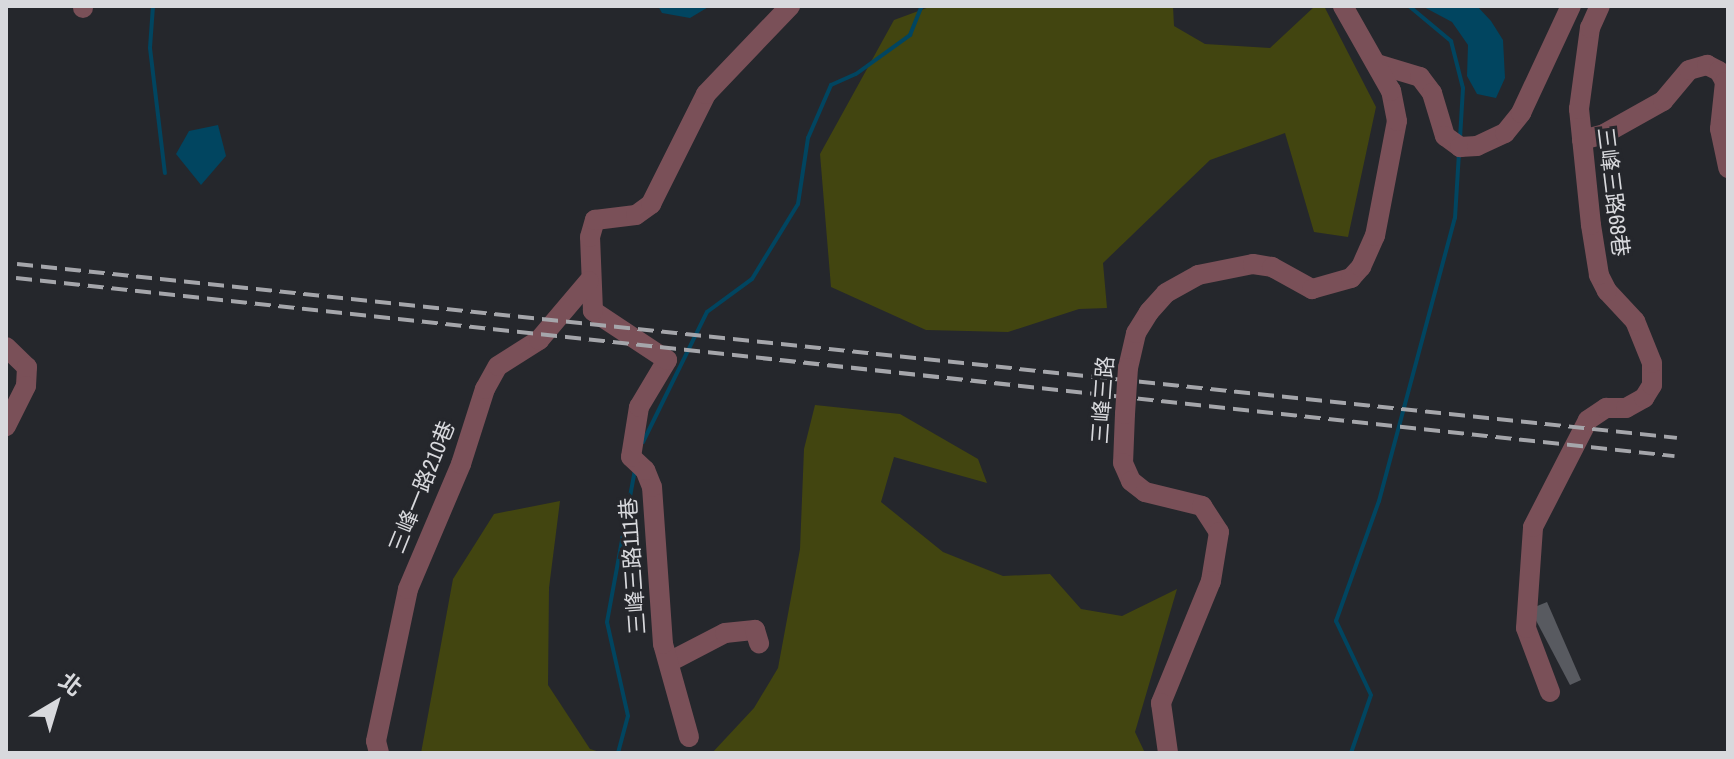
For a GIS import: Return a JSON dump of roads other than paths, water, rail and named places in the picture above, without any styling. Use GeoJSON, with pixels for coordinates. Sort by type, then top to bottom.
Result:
{"type":"FeatureCollection","features":[{"type":"Feature","properties":{"kind":"street","name":"三峰三路111巷"},"geometry":{"type":"LineString","coordinates":[[689,737],[671,661],[663,644],[652,487],[645,470],[631,457],[631,439],[639,407],[667,360],[593,311],[589,281],[595,220],[636,215],[651,204],[706,94],[790,6]]}},
{"type":"Feature","properties":{"kind":"street","name":"三峰三路"},"geometry":{"type":"LineString","coordinates":[[1168,753],[1161,703],[1214,572],[1219,532],[1202,506],[1145,492],[1131,481],[1123,463],[1128,368],[1136,333],[1166,293],[1198,275],[1253,264],[1272,267],[1312,289],[1351,278],[1361,267],[1375,236],[1397,121],[1391,91],[1343,6]]}},
{"type":"Feature","properties":{"kind":"street"},"geometry":{"type":"LineString","coordinates":[[1377,64],[1420,77],[1432,93],[1445,136],[1460,147],[1477,146],[1505,133],[1521,113],[1571,6]]}},
{"type":"Feature","properties":{"kind":"street","name":"三峰三路68巷"},"geometry":{"type":"LineString","coordinates":[[1550,692],[1526,628],[1533,527],[1588,420],[1606,408],[1626,408],[1644,398],[1652,385],[1652,363],[1635,321],[1599,275],[1582,140],[1582,78],[1590,28],[1600,6]]}},
{"type":"Feature","properties":{"kind":"street"},"geometry":{"type":"LineString","coordinates":[[1582,140],[1638,116],[1663,101],[1689,70],[1707,65],[1719,71],[1725,82],[1720,129],[1728,168]]}},
{"type":"Feature","properties":{"kind":"street","name":"三峰一路210巷"},"geometry":{"type":"LineString","coordinates":[[379,753],[376,741],[408,589],[432,523],[461,464],[485,389],[498,366],[539,340],[589,281]]}},
{"type":"Feature","properties":{"kind":"street"},"geometry":{"type":"LineString","coordinates":[[6,347],[27,367],[26,386],[6,426]]}},
{"type":"Feature","properties":{"kind":"street"},"geometry":{"type":"LineString","coordinates":[[671,661],[725,633],[755,630],[759,643]]}},
{"type":"Feature","properties":{"kind":"water"},"geometry":{"type":"Polygon","coordinates":[[[658,6],[710,6],[690,18],[662,13],[658,6]]]}},
{"type":"Feature","properties":{"kind":"water"},"geometry":{"type":"Polygon","coordinates":[[[1422,6],[1477,6],[1491,21],[1503,40],[1505,78],[1496,98],[1477,94],[1467,76],[1468,45],[1452,22],[1422,6]]]}},
{"type":"Feature","properties":{"kind":"water"},"geometry":{"type":"Polygon","coordinates":[[[218,125],[226,156],[201,185],[176,154],[189,131],[218,125]]]}},
{"type":"Feature","properties":{"kind":"waterway"},"geometry":{"type":"LineString","coordinates":[[153,6],[150,48],[165,173]]}},
{"type":"Feature","properties":{"kind":"waterway"},"geometry":{"type":"LineString","coordinates":[[643,442],[707,312],[752,279],[798,204],[808,138],[831,85],[856,74],[910,35],[922,6]]}},
{"type":"Feature","properties":{"kind":"waterway"},"geometry":{"type":"LineString","coordinates":[[1409,6],[1451,41],[1463,88],[1460,139]]}},
{"type":"Feature","properties":{"kind":"waterway"},"geometry":{"type":"LineString","coordinates":[[1351,753],[1371,695],[1336,621],[1379,501],[1455,218],[1459,152]]}},
{"type":"Feature","properties":{"kind":"waterway"},"geometry":{"type":"LineString","coordinates":[[618,753],[628,716],[607,622],[635,470]]}},
{"type":"Feature","properties":{"kind":"railway"},"geometry":{"type":"LineString","coordinates":[[17,264],[1677,438]]}},
{"type":"Feature","properties":{"kind":"railway"},"geometry":{"type":"LineString","coordinates":[[16,278],[1674,456]]}}]}
